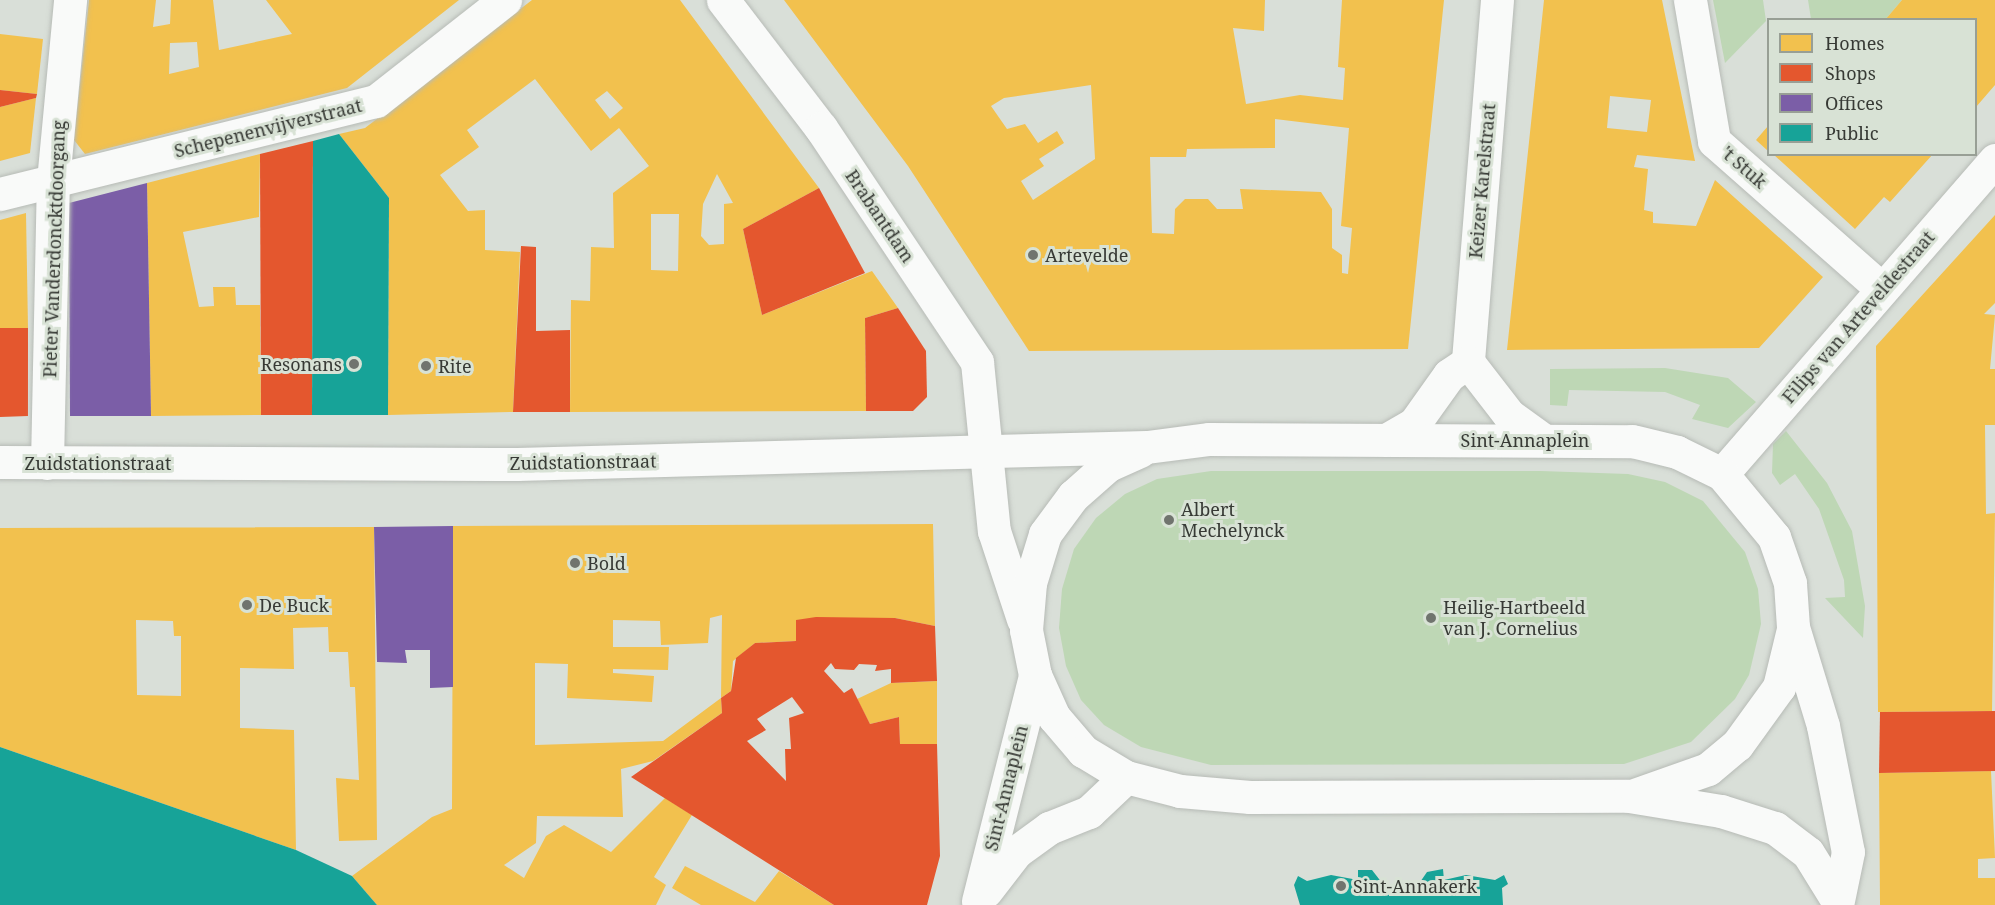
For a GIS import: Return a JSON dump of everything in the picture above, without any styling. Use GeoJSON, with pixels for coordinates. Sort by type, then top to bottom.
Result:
{"type":"FeatureCollection","features":[{"type":"Feature","properties":{"kind":"street","name":"Pieter Vanderdoncktdoorgang"},"geometry":{"type":"LineString","coordinates":[[47,463],[53,181],[70,0]]}},
{"type":"Feature","properties":{"kind":"street","name":"Schepenenvijverstraat"},"geometry":{"type":"LineString","coordinates":[[0,194],[376,101],[505,0]]}},
{"type":"Feature","properties":{"kind":"street","name":"Brabantdam"},"geometry":{"type":"LineString","coordinates":[[723,0],[821,128],[977,362],[984,453]]}},
{"type":"Feature","properties":{"kind":"street","name":"Keizer Karelstraat"},"geometry":{"type":"LineString","coordinates":[[1468,362],[1497,0]]}},
{"type":"Feature","properties":{"kind":"street","name":"'t Stuk"},"geometry":{"type":"LineString","coordinates":[[1690,0],[1714,141],[1881,288]]}},
{"type":"Feature","properties":{"kind":"street","name":"Filips van Arteveldestraat"},"geometry":{"type":"LineString","coordinates":[[1722,474],[1881,288],[1995,160]]}},
{"type":"Feature","properties":{"kind":"street"},"geometry":{"type":"LineString","coordinates":[[1386,440],[1414,424],[1449,375],[1468,362],[1509,415],[1542,439]]}},
{"type":"Feature","properties":{"kind":"street","name":"Sint-Annaplein"},"geometry":{"type":"LineString","coordinates":[[984,453],[1147,447],[1209,439],[1632,441],[1677,452],[1722,474],[1774,537],[1790,583],[1793,627],[1823,726],[1848,852],[1837,902]]}},
{"type":"Feature","properties":{"kind":"street","name":"Sint-Annaplein"},"geometry":{"type":"LineString","coordinates":[[1147,447],[1107,466],[1073,496],[1045,534],[1030,583],[1026,630],[1035,675],[1054,717],[1083,751],[1126,777],[1180,791],[1250,797],[1629,796],[1721,811],[1775,828],[1808,853],[1837,902]]}},
{"type":"Feature","properties":{"kind":"street","name":"Zuidstationstraat"},"geometry":{"type":"LineString","coordinates":[[0,462],[517,464],[984,453]]}},
{"type":"Feature","properties":{"kind":"street"},"geometry":{"type":"LineString","coordinates":[[984,453],[994,531],[1026,630]]}},
{"type":"Feature","properties":{"kind":"street","name":"Sint-Annaplein"},"geometry":{"type":"LineString","coordinates":[[1629,796],[1708,769],[1737,745],[1779,687],[1793,627]]}},
{"type":"Feature","properties":{"kind":"street","name":"Sint-Annaplein"},"geometry":{"type":"LineString","coordinates":[[977,903],[1035,675]]}},
{"type":"Feature","properties":{"kind":"street"},"geometry":{"type":"LineString","coordinates":[[977,903],[1016,852],[1049,828],[1089,812],[1126,777]]}},
{"type":"Feature","properties":{"kind":"green space"},"geometry":{"type":"Polygon","coordinates":[[[1713,0],[1763,0],[1766,21],[1725,63],[1713,0]]]}},
{"type":"Feature","properties":{"kind":"green space"},"geometry":{"type":"Polygon","coordinates":[[[1808,0],[1902,0],[1887,18],[1811,18],[1808,0]]]}},
{"type":"Feature","properties":{"kind":"green space"},"geometry":{"type":"Polygon","coordinates":[[[1665,368],[1728,378],[1756,402],[1728,428],[1692,419],[1700,405],[1665,392],[1569,390],[1567,406],[1550,405],[1550,369],[1665,368]]]}},
{"type":"Feature","properties":{"kind":"green space"},"geometry":{"type":"Polygon","coordinates":[[[1786,431],[1827,483],[1852,531],[1865,606],[1863,638],[1825,598],[1845,597],[1844,580],[1819,509],[1795,474],[1780,485],[1772,473],[1773,444],[1786,431]]]}},
{"type":"Feature","properties":{"kind":"green space"},"geometry":{"type":"Polygon","coordinates":[[[1211,471],[1541,471],[1628,474],[1665,482],[1703,501],[1745,552],[1758,589],[1761,624],[1749,675],[1735,699],[1691,742],[1624,764],[1211,765],[1141,747],[1104,725],[1081,700],[1066,666],[1059,628],[1062,589],[1074,549],[1096,518],[1125,494],[1157,479],[1211,471]]]}},
{"type":"Feature","properties":{"kind":"building: Homes"},"geometry":{"type":"Polygon","coordinates":[[[89,0],[156,0],[153,27],[170,24],[171,0],[213,0],[219,50],[292,34],[266,0],[459,0],[347,88],[85,154],[74,140],[89,0]],[[197,42],[170,43],[169,74],[199,67],[197,42]]]}},
{"type":"Feature","properties":{"kind":"building: Homes"},"geometry":{"type":"Polygon","coordinates":[[[532,0],[680,0],[819,188],[743,229],[762,315],[872,271],[898,308],[865,318],[866,411],[570,412],[571,300],[590,301],[591,247],[614,248],[613,193],[649,166],[619,128],[591,151],[535,79],[467,130],[479,147],[440,175],[468,211],[485,210],[485,250],[520,252],[513,412],[388,415],[389,198],[339,134],[365,128],[532,0]],[[607,91],[595,100],[610,119],[623,108],[607,91]],[[717,174],[703,204],[701,236],[709,245],[724,244],[724,204],[733,203],[717,174]],[[651,214],[651,270],[678,271],[679,214],[651,214]]]}},
{"type":"Feature","properties":{"kind":"building: Homes"},"geometry":{"type":"Polygon","coordinates":[[[784,0],[1265,0],[1264,31],[1233,28],[1246,104],[1300,95],[1343,100],[1345,68],[1338,67],[1342,0],[1444,0],[1408,349],[1029,351],[908,166],[784,0]],[[1091,85],[1004,98],[991,106],[1007,129],[1025,124],[1038,143],[1057,131],[1064,143],[1039,159],[1044,166],[1021,181],[1033,200],[1095,159],[1091,85]],[[1275,119],[1275,148],[1187,149],[1186,157],[1150,157],[1152,233],[1174,234],[1175,209],[1185,199],[1208,199],[1217,209],[1243,209],[1240,189],[1321,192],[1332,209],[1332,248],[1342,255],[1342,273],[1348,274],[1352,228],[1341,226],[1349,128],[1275,119]]]}},
{"type":"Feature","properties":{"kind":"building: Homes"},"geometry":{"type":"Polygon","coordinates":[[[1544,0],[1662,0],[1695,161],[1637,155],[1634,167],[1648,169],[1644,210],[1653,212],[1653,223],[1696,226],[1715,180],[1823,277],[1759,348],[1507,350],[1544,0]],[[1610,96],[1607,128],[1647,132],[1651,100],[1610,96]]]}},
{"type":"Feature","properties":{"kind":"building: Homes"},"geometry":{"type":"Polygon","coordinates":[[[1902,0],[1995,0],[1995,85],[1977,106],[1977,18],[1887,18],[1902,0]]]}},
{"type":"Feature","properties":{"kind":"building: Homes"},"geometry":{"type":"Polygon","coordinates":[[[0,34],[43,39],[37,94],[0,90],[0,34]]]}},
{"type":"Feature","properties":{"kind":"building: Homes"},"geometry":{"type":"Polygon","coordinates":[[[36,98],[30,153],[0,161],[0,107],[36,98]]]}},
{"type":"Feature","properties":{"kind":"building: Homes"},"geometry":{"type":"Polygon","coordinates":[[[1767,127],[1767,150],[1756,140],[1767,127]]]}},
{"type":"Feature","properties":{"kind":"building: Homes"},"geometry":{"type":"Polygon","coordinates":[[[260,154],[259,217],[183,232],[199,307],[214,306],[213,287],[235,287],[236,305],[260,305],[261,415],[151,416],[147,183],[260,154]]]}},
{"type":"Feature","properties":{"kind":"building: Homes"},"geometry":{"type":"Polygon","coordinates":[[[1775,156],[1931,156],[1890,202],[1884,197],[1855,229],[1775,156]]]}},
{"type":"Feature","properties":{"kind":"building: Homes"},"geometry":{"type":"Polygon","coordinates":[[[26,213],[28,328],[0,328],[0,220],[26,213]]]}},
{"type":"Feature","properties":{"kind":"building: Homes"},"geometry":{"type":"Polygon","coordinates":[[[1995,215],[1995,303],[1984,314],[1995,315],[1990,369],[1995,369],[1995,425],[1985,425],[1986,514],[1995,513],[1992,711],[1878,712],[1876,346],[1995,215]]]}},
{"type":"Feature","properties":{"kind":"building: Homes"},"geometry":{"type":"Polygon","coordinates":[[[933,524],[935,626],[895,618],[796,620],[796,641],[755,643],[733,661],[731,691],[721,698],[722,713],[653,761],[621,769],[623,817],[537,816],[536,843],[504,865],[524,878],[546,836],[564,825],[611,852],[665,798],[692,815],[654,877],[666,885],[656,905],[377,905],[352,876],[432,817],[452,809],[453,526],[933,524]],[[722,615],[710,618],[708,643],[661,645],[660,621],[613,620],[613,647],[669,647],[668,670],[613,669],[613,673],[654,676],[652,702],[567,698],[568,664],[535,663],[535,745],[663,741],[721,698],[722,615]]]}},
{"type":"Feature","properties":{"kind":"building: Homes"},"geometry":{"type":"Polygon","coordinates":[[[374,527],[377,840],[339,841],[336,778],[359,780],[355,687],[350,687],[348,652],[329,652],[328,627],[293,628],[294,669],[240,668],[240,728],[294,730],[296,850],[0,747],[0,528],[374,527]],[[136,620],[137,695],[181,696],[181,636],[174,636],[173,621],[136,620]]]}},
{"type":"Feature","properties":{"kind":"building: Homes"},"geometry":{"type":"Polygon","coordinates":[[[937,681],[937,744],[900,744],[899,717],[870,724],[857,699],[891,683],[937,681]]]}},
{"type":"Feature","properties":{"kind":"building: Homes"},"geometry":{"type":"Polygon","coordinates":[[[1991,771],[1995,858],[1978,859],[1978,878],[1995,878],[1995,905],[1880,905],[1879,773],[1991,771]]]}},
{"type":"Feature","properties":{"kind":"building: Homes"},"geometry":{"type":"Polygon","coordinates":[[[685,866],[755,902],[779,871],[834,905],[701,905],[672,888],[685,866]]]}},
{"type":"Feature","properties":{"kind":"building: Shops"},"geometry":{"type":"Polygon","coordinates":[[[0,90],[37,94],[36,98],[0,107],[0,90]]]}},
{"type":"Feature","properties":{"kind":"building: Shops"},"geometry":{"type":"Polygon","coordinates":[[[313,141],[312,415],[261,415],[260,154],[313,141]]]}},
{"type":"Feature","properties":{"kind":"building: Shops"},"geometry":{"type":"Polygon","coordinates":[[[819,188],[865,273],[762,315],[743,229],[819,188]]]}},
{"type":"Feature","properties":{"kind":"building: Shops"},"geometry":{"type":"Polygon","coordinates":[[[521,246],[536,247],[536,331],[570,330],[570,412],[513,412],[521,246]]]}},
{"type":"Feature","properties":{"kind":"building: Shops"},"geometry":{"type":"Polygon","coordinates":[[[898,308],[926,351],[927,397],[913,411],[866,411],[865,318],[898,308]]]}},
{"type":"Feature","properties":{"kind":"building: Shops"},"geometry":{"type":"Polygon","coordinates":[[[0,328],[28,328],[28,416],[0,417],[0,328]]]}},
{"type":"Feature","properties":{"kind":"building: Shops"},"geometry":{"type":"Polygon","coordinates":[[[816,617],[895,618],[935,626],[937,681],[891,683],[891,669],[875,671],[877,665],[859,664],[854,670],[835,669],[831,663],[824,671],[844,693],[852,688],[870,724],[899,717],[900,744],[937,744],[940,856],[927,905],[834,905],[631,777],[722,713],[721,698],[731,691],[736,658],[755,643],[796,641],[796,620],[816,617]],[[792,697],[757,719],[766,730],[747,741],[786,781],[785,749],[791,749],[789,718],[804,713],[792,697]]]}},
{"type":"Feature","properties":{"kind":"building: Shops"},"geometry":{"type":"Polygon","coordinates":[[[1995,711],[1995,771],[1879,773],[1880,712],[1995,711]]]}},
{"type":"Feature","properties":{"kind":"building: Offices"},"geometry":{"type":"Polygon","coordinates":[[[147,183],[151,416],[70,416],[69,203],[147,183]]]}},
{"type":"Feature","properties":{"kind":"building: Offices"},"geometry":{"type":"Polygon","coordinates":[[[453,526],[453,687],[430,688],[430,650],[405,650],[407,663],[377,662],[374,527],[453,526]]]}},
{"type":"Feature","properties":{"kind":"building: Public"},"geometry":{"type":"Polygon","coordinates":[[[339,134],[389,198],[388,415],[312,415],[313,141],[339,134]]]}},
{"type":"Feature","properties":{"kind":"building: Public"},"geometry":{"type":"Polygon","coordinates":[[[0,747],[296,850],[352,876],[377,905],[0,905],[0,747]]]}},
{"type":"Feature","properties":{"kind":"building: Public","name":"Sint-Annakerk"},"geometry":{"type":"Polygon","coordinates":[[[1443,869],[1444,880],[1466,875],[1495,880],[1504,875],[1508,884],[1502,888],[1503,905],[1300,905],[1294,885],[1298,876],[1307,881],[1331,875],[1358,880],[1358,870],[1372,870],[1386,888],[1416,888],[1427,872],[1443,869]]]}},
{"type":"Feature","properties":{"kind":"place","name":"Artevelde"},"geometry":{"type":"Point","coordinates":[1033,255]}},
{"type":"Feature","properties":{"kind":"place","name":"Resonans"},"geometry":{"type":"Point","coordinates":[354,364]}},
{"type":"Feature","properties":{"kind":"place","name":"Rite"},"geometry":{"type":"Point","coordinates":[426,366]}},
{"type":"Feature","properties":{"kind":"place","name":"Albert Mechelynck"},"geometry":{"type":"Point","coordinates":[1169,520]}},
{"type":"Feature","properties":{"kind":"place","name":"Bold"},"geometry":{"type":"Point","coordinates":[575,563]}},
{"type":"Feature","properties":{"kind":"place","name":"De Buck"},"geometry":{"type":"Point","coordinates":[247,605]}},
{"type":"Feature","properties":{"kind":"place","name":"Heilig-Hartbeeld van J. Cornelius"},"geometry":{"type":"Point","coordinates":[1431,618]}},
{"type":"Feature","properties":{"kind":"place","name":"Sint-Annakerk"},"geometry":{"type":"Point","coordinates":[1341,886]}}]}
